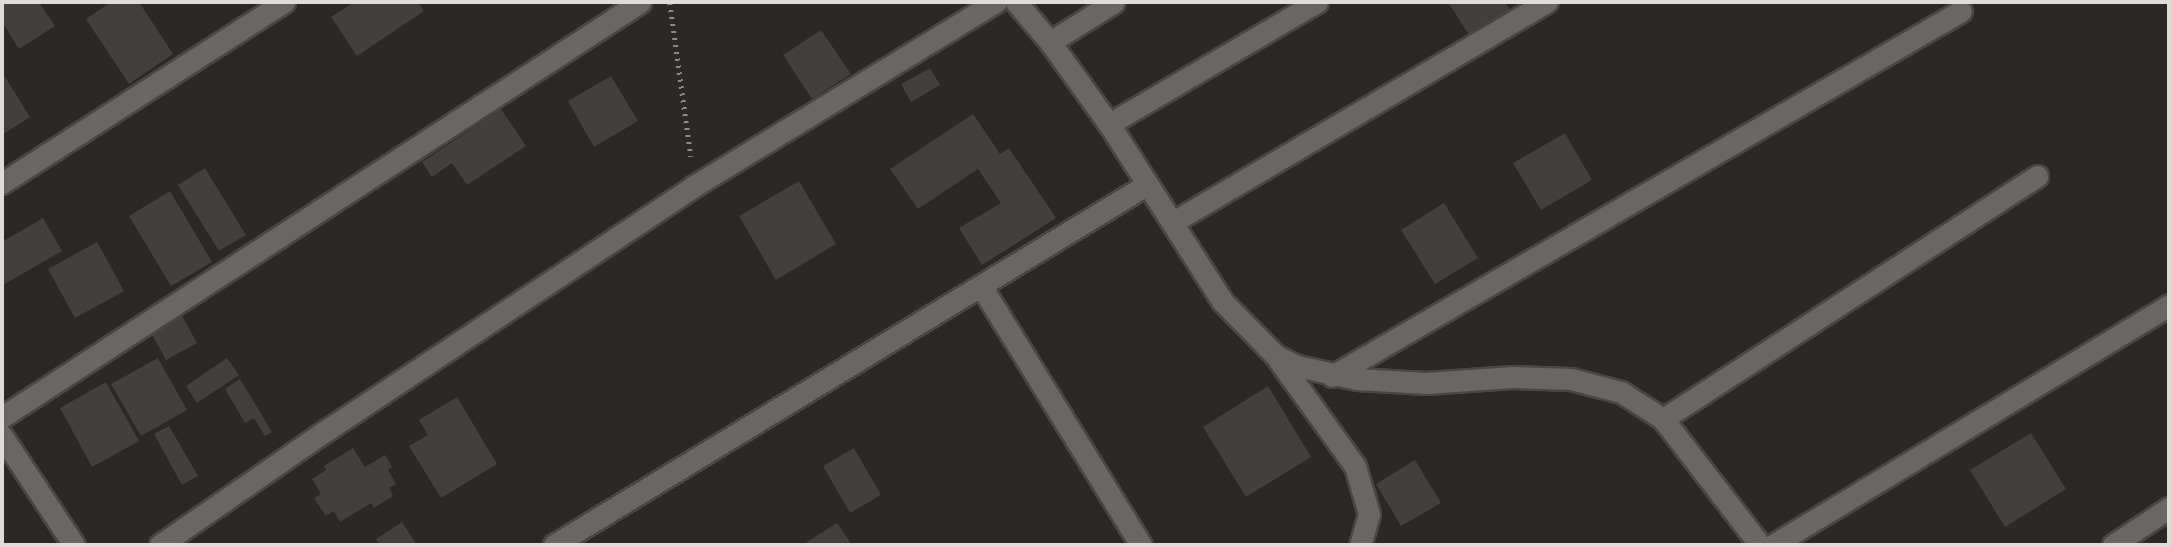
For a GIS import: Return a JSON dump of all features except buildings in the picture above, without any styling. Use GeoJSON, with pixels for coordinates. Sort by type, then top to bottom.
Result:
{"type":"FeatureCollection","features":[{"type":"Feature","properties":{"kind":"street"},"geometry":{"type":"LineString","coordinates":[[2,183],[284,2]]}},
{"type":"Feature","properties":{"kind":"street"},"geometry":{"type":"LineString","coordinates":[[2,417],[640,2]]}},
{"type":"Feature","properties":{"kind":"street"},"geometry":{"type":"LineString","coordinates":[[160,545],[339,422],[694,186],[996,2]]}},
{"type":"Feature","properties":{"kind":"street"},"geometry":{"type":"LineString","coordinates":[[1016,2],[1051,42],[1109,124],[1222,301],[1275,355],[1355,466],[1369,514],[1360,545]]}},
{"type":"Feature","properties":{"kind":"street"},"geometry":{"type":"LineString","coordinates":[[1051,42],[1114,2]]}},
{"type":"Feature","properties":{"kind":"street"},"geometry":{"type":"LineString","coordinates":[[1109,124],[1317,2]]}},
{"type":"Feature","properties":{"kind":"street"},"geometry":{"type":"LineString","coordinates":[[1173,222],[1547,2]]}},
{"type":"Feature","properties":{"kind":"street"},"geometry":{"type":"LineString","coordinates":[[1332,376],[1961,10]]}},
{"type":"Feature","properties":{"kind":"street"},"geometry":{"type":"LineString","coordinates":[[1663,419],[2037,176]]}},
{"type":"Feature","properties":{"kind":"street"},"geometry":{"type":"LineString","coordinates":[[554,545],[1146,185]]}},
{"type":"Feature","properties":{"kind":"street"},"geometry":{"type":"LineString","coordinates":[[981,286],[1141,545]]}},
{"type":"Feature","properties":{"kind":"street"},"geometry":{"type":"LineString","coordinates":[[1773,545],[2169,305]]}},
{"type":"Feature","properties":{"kind":"street"},"geometry":{"type":"LineString","coordinates":[[1275,355],[1297,366],[1332,376],[1395,383],[1513,377],[1572,379],[1621,392],[1663,419],[1760,545]]}},
{"type":"Feature","properties":{"kind":"street"},"geometry":{"type":"LineString","coordinates":[[2,436],[74,545]]}},
{"type":"Feature","properties":{"kind":"street"},"geometry":{"type":"LineString","coordinates":[[2113,545],[2169,508]]}},
{"type":"Feature","properties":{"kind":"path"},"geometry":{"type":"LineString","coordinates":[[670,2],[694,186]]}}]}
